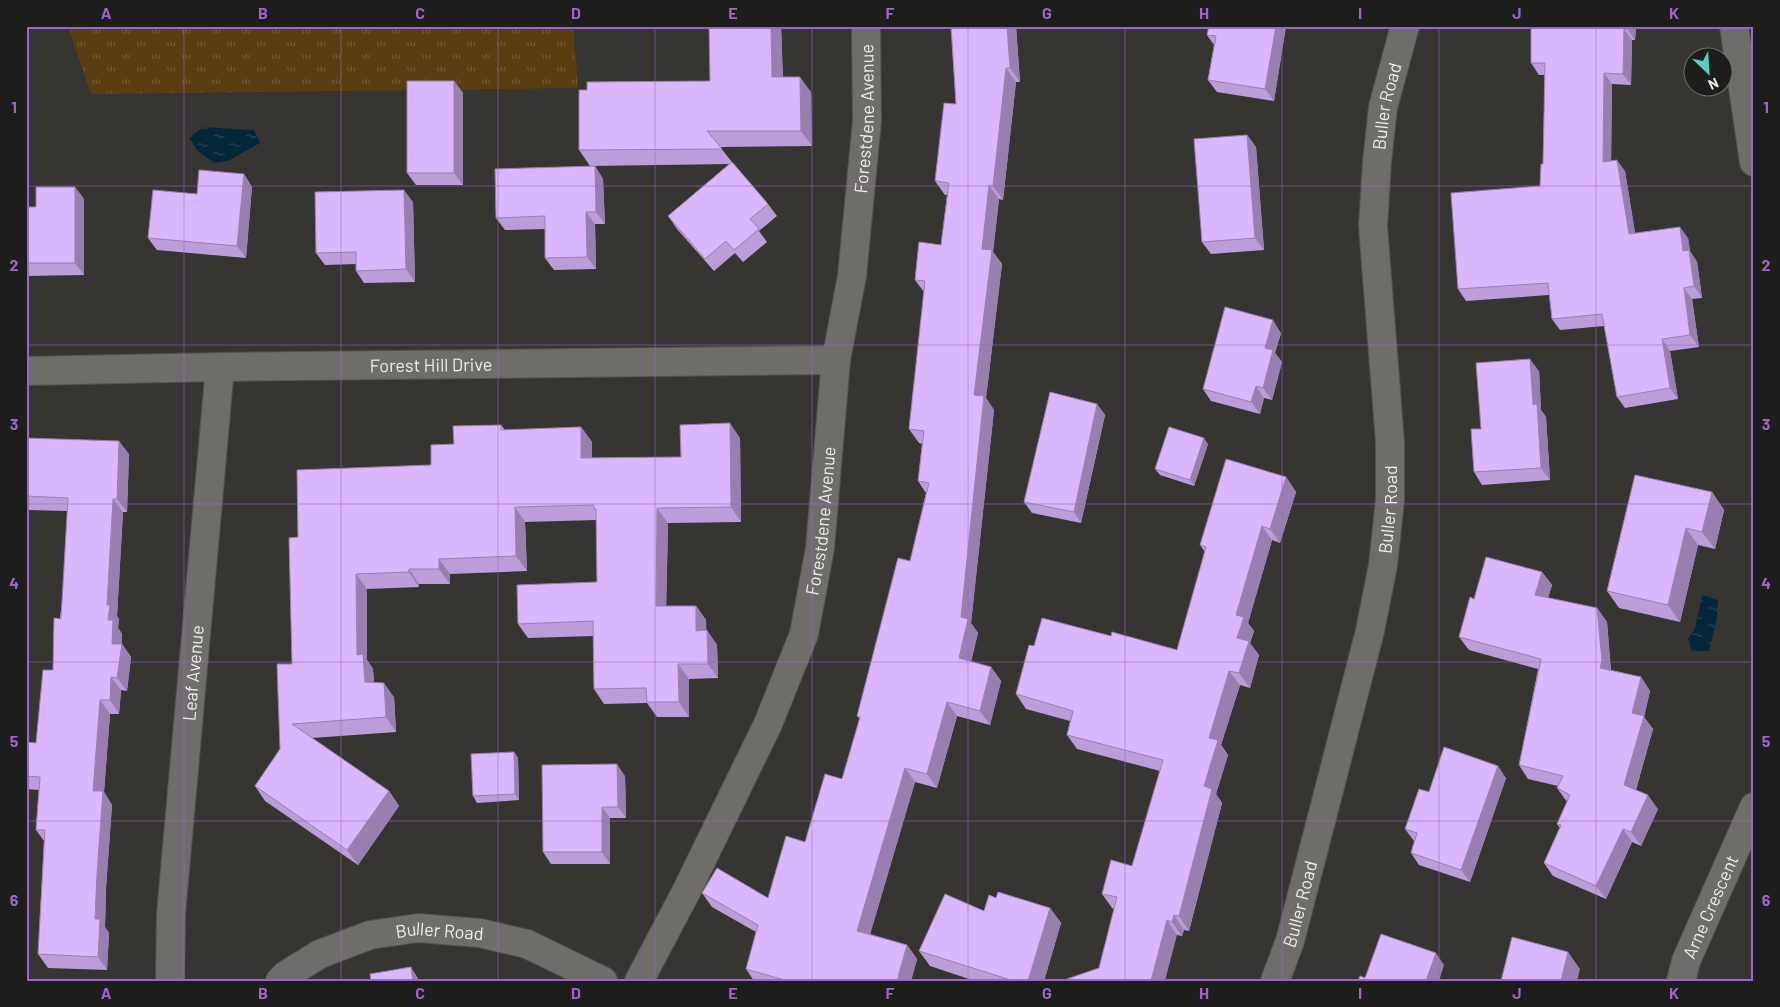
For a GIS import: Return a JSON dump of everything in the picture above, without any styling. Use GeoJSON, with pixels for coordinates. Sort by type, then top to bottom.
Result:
{"type":"FeatureCollection","features":[{"type":"Feature","properties":{"kind":"street","name":"Forestdene Avenue"},"geometry":{"type":"LineString","coordinates":[[638,981],[686,892],[768,724],[804,634],[820,548],[836,360],[852,276],[867,122],[866,26]]}},
{"type":"Feature","properties":{"kind":"street","name":"Buller Road"},"geometry":{"type":"LineString","coordinates":[[1275,981],[1290,941],[1370,631],[1383,565],[1390,500],[1390,442],[1373,226],[1383,107],[1404,26]]}},
{"type":"Feature","properties":{"kind":"street"},"geometry":{"type":"LineString","coordinates":[[1734,26],[1754,162]]}},
{"type":"Feature","properties":{"kind":"street","name":"Forest Hill Drive"},"geometry":{"type":"LineString","coordinates":[[26,371],[836,360]]}},
{"type":"Feature","properties":{"kind":"street","name":"Leaf Avenue"},"geometry":{"type":"LineString","coordinates":[[170,981],[171,914],[220,367]]}},
{"type":"Feature","properties":{"kind":"street","name":"Arne Crescent"},"geometry":{"type":"LineString","coordinates":[[1681,981],[1686,961],[1754,807]]}},
{"type":"Feature","properties":{"kind":"street","name":"Buller Road"},"geometry":{"type":"LineString","coordinates":[[280,981],[286,975],[320,954],[370,935],[418,928],[480,933],[527,944],[603,981]]}},
{"type":"Feature","properties":{"kind":"green space"},"geometry":{"type":"Polygon","coordinates":[[[68,26],[573,26],[578,88],[91,94],[68,26]]]}},
{"type":"Feature","properties":{"kind":"water"},"geometry":{"type":"Polygon","coordinates":[[[203,127],[254,130],[260,143],[228,161],[214,163],[198,151],[189,138],[203,127]]]}},
{"type":"Feature","properties":{"kind":"water"},"geometry":{"type":"Polygon","coordinates":[[[1702,595],[1718,600],[1717,618],[1709,651],[1692,651],[1688,639],[1695,628],[1702,595]]]}},
{"type":"Feature","properties":{"kind":"building"},"geometry":{"type":"Polygon","coordinates":[[[709,26],[771,26],[772,77],[800,77],[801,131],[707,131],[722,149],[579,150],[579,90],[587,90],[587,82],[710,81],[709,26]]]}},
{"type":"Feature","properties":{"kind":"building"},"geometry":{"type":"Polygon","coordinates":[[[951,26],[1007,26],[1010,68],[1006,68],[993,186],[989,185],[982,249],[992,250],[974,395],[984,396],[961,617],[968,619],[959,658],[991,667],[980,711],[947,702],[927,774],[905,768],[857,931],[907,945],[897,981],[788,981],[746,969],[758,925],[702,893],[717,868],[768,898],[786,836],[805,842],[825,774],[842,779],[860,717],[857,716],[898,558],[910,561],[929,483],[918,481],[924,431],[909,429],[925,281],[915,280],[919,242],[941,245],[949,183],[935,181],[944,103],[956,104],[951,26]]]}},
{"type":"Feature","properties":{"kind":"building"},"geometry":{"type":"Polygon","coordinates":[[[1209,26],[1276,26],[1265,89],[1208,80],[1216,36],[1207,35],[1209,26]]]}},
{"type":"Feature","properties":{"kind":"building"},"geometry":{"type":"Polygon","coordinates":[[[1531,26],[1627,26],[1627,29],[1624,29],[1623,74],[1604,73],[1603,162],[1617,160],[1629,234],[1680,227],[1683,251],[1689,250],[1694,286],[1684,288],[1690,335],[1662,339],[1670,388],[1617,397],[1602,314],[1552,319],[1548,283],[1458,289],[1451,193],[1540,186],[1541,164],[1543,164],[1545,63],[1531,63],[1531,26]]]}},
{"type":"Feature","properties":{"kind":"building"},"geometry":{"type":"Polygon","coordinates":[[[407,81],[454,81],[454,173],[407,173],[407,81]]]}},
{"type":"Feature","properties":{"kind":"building"},"geometry":{"type":"Polygon","coordinates":[[[1247,135],[1255,238],[1202,242],[1194,139],[1247,135]]]}},
{"type":"Feature","properties":{"kind":"building"},"geometry":{"type":"Polygon","coordinates":[[[732,162],[768,204],[750,219],[759,229],[734,250],[726,241],[705,259],[668,216],[732,162]]]}},
{"type":"Feature","properties":{"kind":"building"},"geometry":{"type":"Polygon","coordinates":[[[595,166],[596,212],[586,212],[587,257],[545,258],[545,216],[496,218],[495,169],[595,166]]]}},
{"type":"Feature","properties":{"kind":"building"},"geometry":{"type":"Polygon","coordinates":[[[199,170],[244,174],[237,246],[148,238],[153,190],[197,194],[199,170]]]}},
{"type":"Feature","properties":{"kind":"building"},"geometry":{"type":"Polygon","coordinates":[[[36,187],[75,187],[75,263],[26,263],[26,207],[36,207],[36,187]]]}},
{"type":"Feature","properties":{"kind":"building"},"geometry":{"type":"Polygon","coordinates":[[[404,190],[406,269],[356,271],[356,252],[316,253],[315,192],[404,190]]]}},
{"type":"Feature","properties":{"kind":"building"},"geometry":{"type":"Polygon","coordinates":[[[1225,307],[1273,320],[1265,348],[1273,350],[1263,388],[1256,386],[1251,402],[1203,389],[1225,307]]]}},
{"type":"Feature","properties":{"kind":"building"},"geometry":{"type":"Polygon","coordinates":[[[1530,359],[1533,405],[1537,404],[1541,468],[1474,472],[1471,429],[1481,429],[1476,363],[1530,359]]]}},
{"type":"Feature","properties":{"kind":"building"},"geometry":{"type":"Polygon","coordinates":[[[1050,392],[1097,404],[1074,512],[1024,502],[1050,392]]]}},
{"type":"Feature","properties":{"kind":"building"},"geometry":{"type":"Polygon","coordinates":[[[730,423],[731,507],[657,508],[656,606],[696,606],[696,631],[707,630],[708,664],[678,664],[679,702],[647,702],[646,688],[594,689],[593,621],[518,624],[517,585],[597,582],[596,509],[594,509],[594,505],[515,507],[516,556],[439,559],[439,569],[409,569],[409,572],[356,574],[357,655],[363,654],[365,682],[384,683],[386,717],[292,724],[389,791],[347,850],[255,786],[280,749],[277,664],[292,664],[289,538],[298,537],[297,470],[431,465],[431,445],[454,444],[453,426],[501,425],[501,430],[581,427],[581,458],[681,457],[680,425],[730,423]]]}},
{"type":"Feature","properties":{"kind":"building"},"geometry":{"type":"Polygon","coordinates":[[[1169,427],[1204,438],[1190,480],[1155,469],[1169,427]]]}},
{"type":"Feature","properties":{"kind":"building"},"geometry":{"type":"Polygon","coordinates":[[[26,438],[119,441],[117,499],[113,499],[107,605],[110,605],[108,620],[113,620],[112,644],[122,644],[117,678],[111,677],[110,700],[100,700],[93,791],[103,791],[95,919],[100,919],[98,957],[38,954],[45,830],[36,830],[40,777],[26,776],[26,742],[36,743],[43,670],[53,670],[54,618],[61,619],[68,498],[26,496],[26,438]]]}},
{"type":"Feature","properties":{"kind":"building"},"geometry":{"type":"Polygon","coordinates":[[[1226,459],[1286,477],[1270,529],[1262,526],[1236,615],[1244,617],[1237,638],[1249,641],[1239,673],[1229,671],[1209,738],[1218,740],[1204,786],[1212,789],[1179,916],[1174,915],[1172,922],[1167,920],[1151,981],[1061,981],[1099,968],[1117,897],[1102,894],[1111,860],[1132,866],[1163,760],[1067,735],[1073,711],[1016,694],[1029,645],[1034,646],[1042,618],[1111,636],[1112,632],[1177,650],[1206,547],[1200,545],[1226,459]]]}},
{"type":"Feature","properties":{"kind":"building"},"geometry":{"type":"Polygon","coordinates":[[[1635,475],[1712,492],[1702,532],[1686,528],[1668,605],[1607,591],[1635,475]]]}},
{"type":"Feature","properties":{"kind":"building"},"geometry":{"type":"Polygon","coordinates":[[[1486,557],[1542,572],[1535,595],[1597,608],[1602,661],[1600,668],[1641,677],[1632,713],[1644,716],[1624,785],[1648,795],[1631,832],[1623,829],[1596,886],[1544,863],[1561,825],[1557,824],[1570,795],[1557,788],[1563,776],[1519,765],[1541,659],[1459,637],[1470,597],[1474,599],[1486,557]]]}},
{"type":"Feature","properties":{"kind":"building"},"geometry":{"type":"Polygon","coordinates":[[[1444,747],[1498,766],[1461,870],[1411,853],[1417,833],[1405,829],[1419,789],[1429,792],[1444,747]]]}},
{"type":"Feature","properties":{"kind":"building"},"geometry":{"type":"Polygon","coordinates":[[[514,752],[515,794],[473,796],[471,754],[514,752]]]}},
{"type":"Feature","properties":{"kind":"building"},"geometry":{"type":"Polygon","coordinates":[[[617,764],[618,807],[602,807],[602,852],[543,852],[542,765],[617,764]]]}},
{"type":"Feature","properties":{"kind":"building"},"geometry":{"type":"Polygon","coordinates":[[[998,892],[1050,908],[1028,981],[1014,981],[919,951],[945,894],[984,911],[989,895],[996,898],[998,892]]]}},
{"type":"Feature","properties":{"kind":"building"},"geometry":{"type":"Polygon","coordinates":[[[1381,934],[1436,953],[1426,981],[1358,981],[1360,976],[1365,978],[1381,934]]]}},
{"type":"Feature","properties":{"kind":"building"},"geometry":{"type":"Polygon","coordinates":[[[1512,937],[1568,952],[1561,981],[1501,981],[1512,937]]]}},
{"type":"Feature","properties":{"kind":"building"},"geometry":{"type":"Polygon","coordinates":[[[411,967],[413,981],[371,981],[370,974],[411,967]]]}}]}
